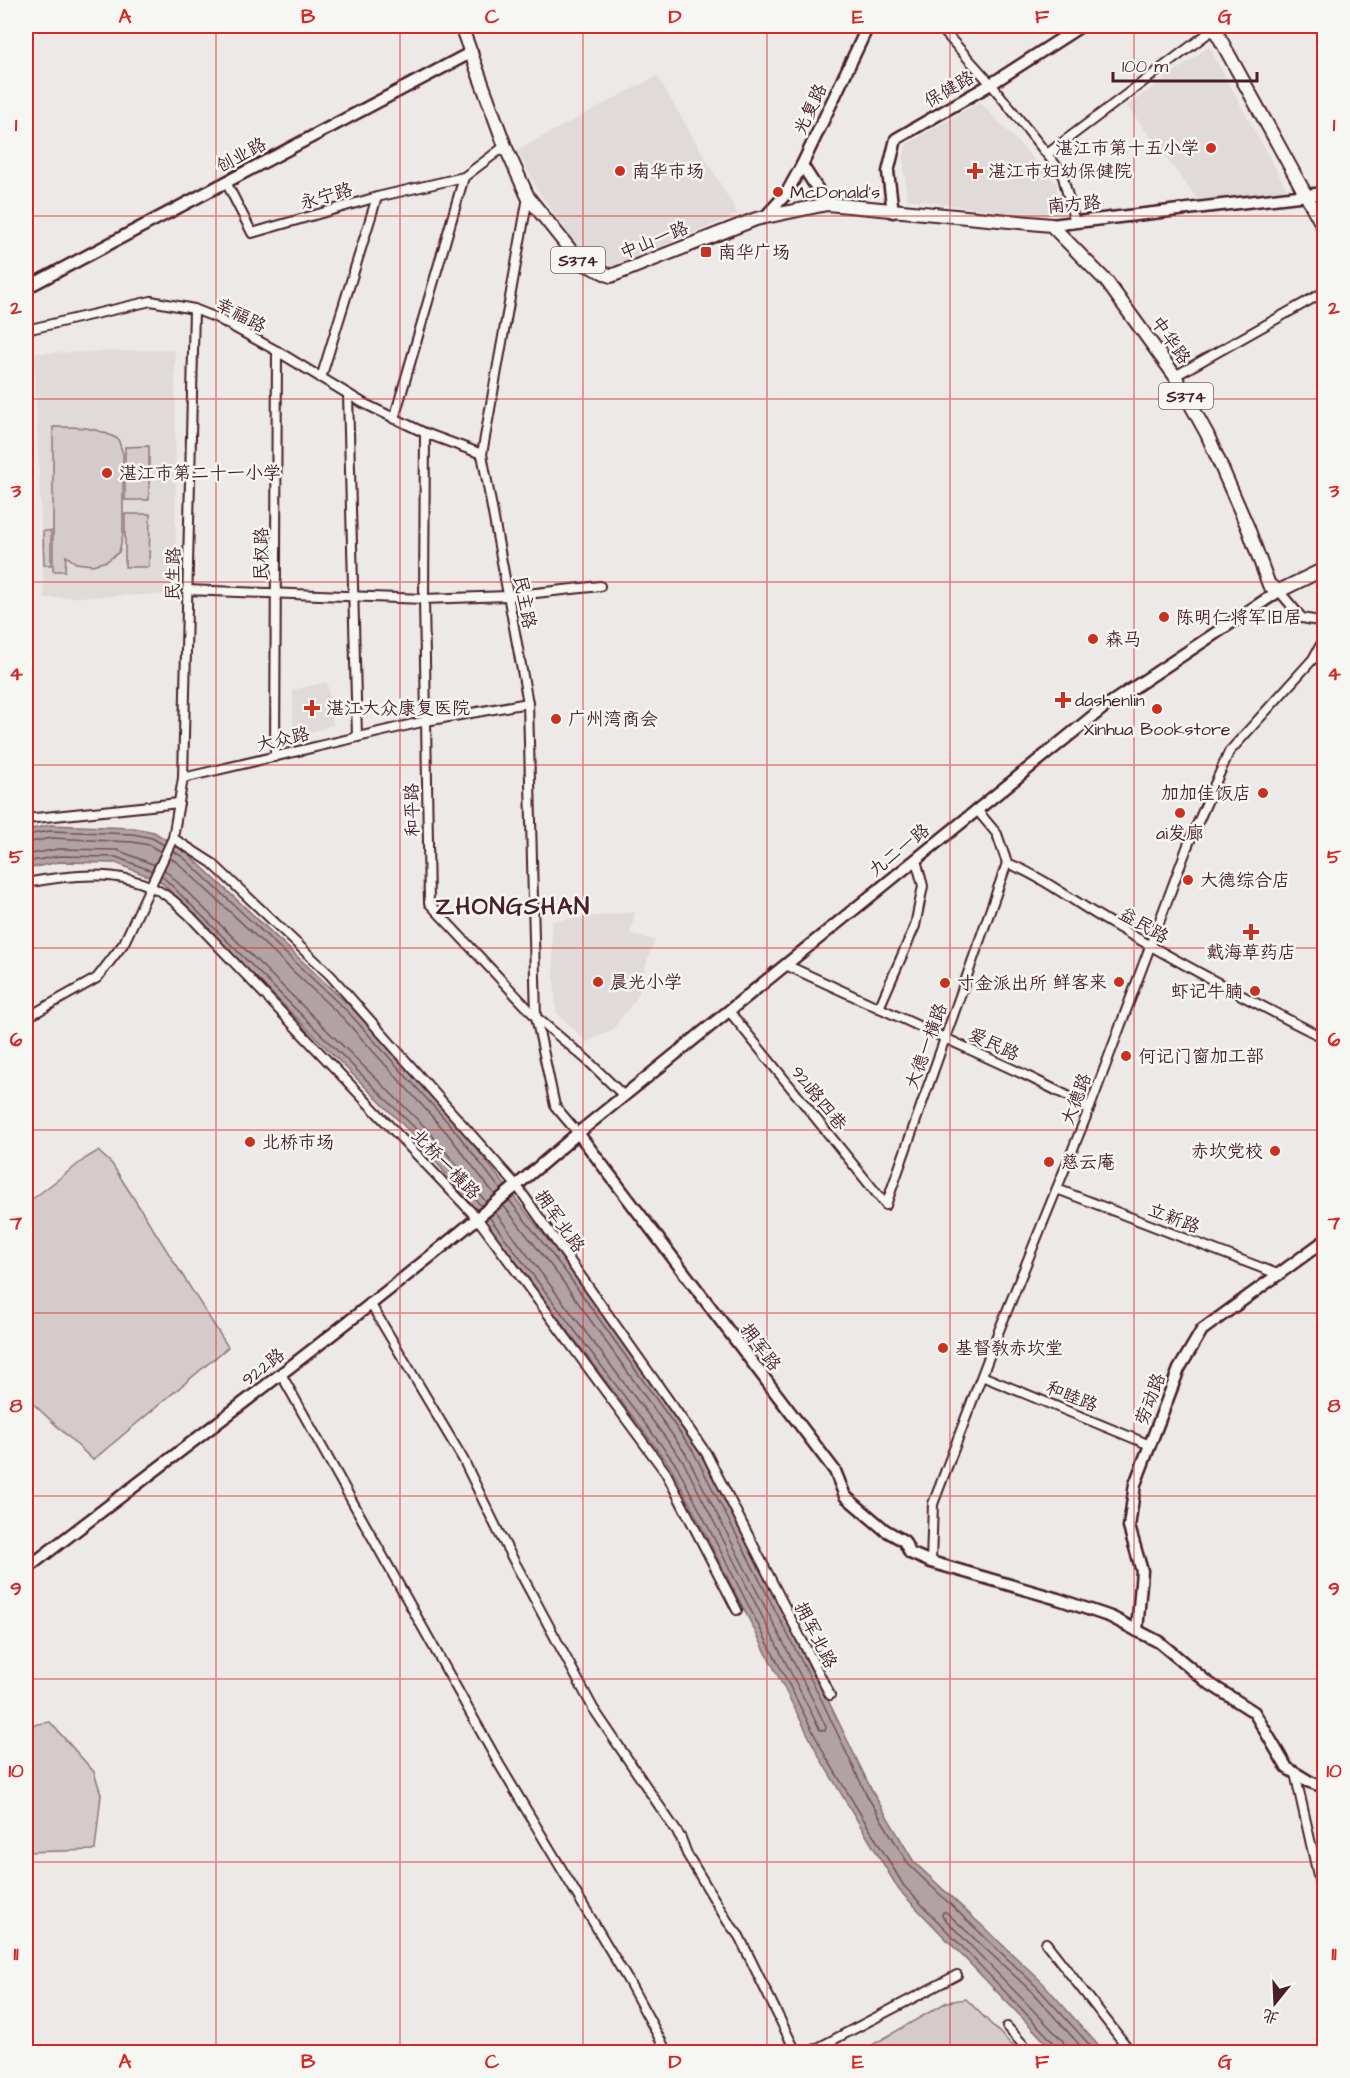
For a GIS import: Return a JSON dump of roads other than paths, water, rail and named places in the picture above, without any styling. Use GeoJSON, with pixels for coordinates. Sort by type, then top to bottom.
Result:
{"type":"FeatureCollection","features":[{"type":"Feature","properties":{"kind":"main road","name":"中山一路"},"geometry":{"type":"LineString","coordinates":[[461,26],[505,146],[528,197],[580,262],[611,276],[765,217],[827,204]]}},
{"type":"Feature","properties":{"kind":"main road"},"geometry":{"type":"LineString","coordinates":[[1214,27],[1324,228]]}},
{"type":"Feature","properties":{"kind":"main road","name":"南方路"},"geometry":{"type":"LineString","coordinates":[[827,204],[893,212],[1051,225]]}},
{"type":"Feature","properties":{"kind":"main road","name":"中华路"},"geometry":{"type":"LineString","coordinates":[[1051,225],[1107,282],[1175,376],[1207,434],[1248,528],[1269,585],[1279,591]]}},
{"type":"Feature","properties":{"kind":"main road","name":"九二一路"},"geometry":{"type":"LineString","coordinates":[[1279,591],[1324,569]]}},
{"type":"Feature","properties":{"kind":"street","name":"光复路"},"geometry":{"type":"LineString","coordinates":[[765,217],[786,194],[802,165],[868,26]]}},
{"type":"Feature","properties":{"kind":"street"},"geometry":{"type":"LineString","coordinates":[[939,26],[991,84],[1062,173],[1075,223]]}},
{"type":"Feature","properties":{"kind":"street","name":"保健路"},"geometry":{"type":"LineString","coordinates":[[893,212],[888,172],[896,139],[991,84],[1081,26]]}},
{"type":"Feature","properties":{"kind":"street"},"geometry":{"type":"LineString","coordinates":[[1047,154],[1214,27]]}},
{"type":"Feature","properties":{"kind":"street","name":"创业路"},"geometry":{"type":"LineString","coordinates":[[26,288],[471,52]]}},
{"type":"Feature","properties":{"kind":"street"},"geometry":{"type":"LineString","coordinates":[[394,419],[464,177],[505,146]]}},
{"type":"Feature","properties":{"kind":"street"},"geometry":{"type":"LineString","coordinates":[[802,165],[827,204]]}},
{"type":"Feature","properties":{"kind":"street","name":"永宁路"},"geometry":{"type":"LineString","coordinates":[[226,182],[252,233],[377,198],[464,177]]}},
{"type":"Feature","properties":{"kind":"street","name":"南方路"},"geometry":{"type":"LineString","coordinates":[[1051,225],[1306,197],[1324,193]]}},
{"type":"Feature","properties":{"kind":"street","name":"民主路"},"geometry":{"type":"LineString","coordinates":[[528,197],[482,454],[528,703],[536,1017]]}},
{"type":"Feature","properties":{"kind":"street"},"geometry":{"type":"LineString","coordinates":[[321,378],[377,198]]}},
{"type":"Feature","properties":{"kind":"street"},"geometry":{"type":"LineString","coordinates":[[1175,376],[1324,292]]}},
{"type":"Feature","properties":{"kind":"street","name":"幸福路"},"geometry":{"type":"LineString","coordinates":[[26,330],[151,301],[194,309],[217,318],[277,351],[394,419],[482,454]]}},
{"type":"Feature","properties":{"kind":"street","name":"民生路"},"geometry":{"type":"LineString","coordinates":[[26,1018],[97,978],[124,943],[173,838],[183,778],[194,309]]}},
{"type":"Feature","properties":{"kind":"street","name":"民权路"},"geometry":{"type":"LineString","coordinates":[[274,757],[277,351]]}},
{"type":"Feature","properties":{"kind":"street"},"geometry":{"type":"LineString","coordinates":[[348,394],[357,737]]}},
{"type":"Feature","properties":{"kind":"street","name":"和平路"},"geometry":{"type":"LineString","coordinates":[[425,433],[424,599],[429,903],[536,1017],[587,1060],[624,1096]]}},
{"type":"Feature","properties":{"kind":"street"},"geometry":{"type":"LineString","coordinates":[[187,590],[424,599],[508,596],[600,586]]}},
{"type":"Feature","properties":{"kind":"street"},"geometry":{"type":"LineString","coordinates":[[1279,591],[1302,618],[1324,622]]}},
{"type":"Feature","properties":{"kind":"street","name":"九二一路"},"geometry":{"type":"LineString","coordinates":[[517,1186],[578,1133],[1103,708],[1279,591]]}},
{"type":"Feature","properties":{"kind":"street","name":"大德路"},"geometry":{"type":"LineString","coordinates":[[931,1562],[933,1504],[1057,1190],[1188,845],[1229,752],[1313,659],[1324,639]]}},
{"type":"Feature","properties":{"kind":"street","name":"大众路"},"geometry":{"type":"LineString","coordinates":[[183,778],[426,721],[528,703]]}},
{"type":"Feature","properties":{"kind":"street"},"geometry":{"type":"LineString","coordinates":[[26,819],[179,803]]}},
{"type":"Feature","properties":{"kind":"street"},"geometry":{"type":"LineString","coordinates":[[977,810],[997,834],[1007,863]]}},
{"type":"Feature","properties":{"kind":"street","name":"拥军北路"},"geometry":{"type":"LineString","coordinates":[[173,838],[212,863],[330,975],[517,1186],[706,1453],[830,1695]]}},
{"type":"Feature","properties":{"kind":"street"},"geometry":{"type":"LineString","coordinates":[[880,1008],[915,926],[924,886],[916,860]]}},
{"type":"Feature","properties":{"kind":"street","name":"益民路"},"geometry":{"type":"LineString","coordinates":[[1007,863],[1021,868],[1150,946],[1232,992],[1324,1038]]}},
{"type":"Feature","properties":{"kind":"street","name":"大德一横路"},"geometry":{"type":"LineString","coordinates":[[886,1205],[1007,863]]}},
{"type":"Feature","properties":{"kind":"street","name":"北桥一横路"},"geometry":{"type":"LineString","coordinates":[[26,883],[89,874],[117,878],[150,887],[171,898],[189,915],[477,1218],[666,1473],[737,1610]]}},
{"type":"Feature","properties":{"kind":"street","name":"爱民路"},"geometry":{"type":"LineString","coordinates":[[786,965],[1089,1107]]}},
{"type":"Feature","properties":{"kind":"street","name":"921路四巷"},"geometry":{"type":"LineString","coordinates":[[729,1011],[886,1205]]}},
{"type":"Feature","properties":{"kind":"street"},"geometry":{"type":"LineString","coordinates":[[536,1017],[555,1106],[578,1133]]}},
{"type":"Feature","properties":{"kind":"street","name":"拥军路"},"geometry":{"type":"LineString","coordinates":[[578,1133],[835,1471],[845,1496],[885,1530],[904,1541],[910,1553],[931,1562],[1069,1602],[1111,1617],[1158,1642],[1207,1682],[1254,1712],[1287,1768],[1295,1773]]}},
{"type":"Feature","properties":{"kind":"street","name":"922路"},"geometry":{"type":"LineString","coordinates":[[26,1569],[281,1374],[517,1186]]}},
{"type":"Feature","properties":{"kind":"street","name":"立新路"},"geometry":{"type":"LineString","coordinates":[[1057,1190],[1280,1275]]}},
{"type":"Feature","properties":{"kind":"street","name":"劳动路"},"geometry":{"type":"LineString","coordinates":[[1137,1631],[1142,1571],[1129,1527],[1135,1484],[1179,1369],[1202,1330],[1324,1241]]}},
{"type":"Feature","properties":{"kind":"street"},"geometry":{"type":"LineString","coordinates":[[370,1303],[463,1459],[499,1533],[593,1708],[681,1839],[687,1854],[739,1936],[796,2052]]}},
{"type":"Feature","properties":{"kind":"street"},"geometry":{"type":"LineString","coordinates":[[281,1374],[494,1754],[629,1982],[666,2052]]}},
{"type":"Feature","properties":{"kind":"street","name":"和睦路"},"geometry":{"type":"LineString","coordinates":[[982,1376],[1150,1445]]}},
{"type":"Feature","properties":{"kind":"street"},"geometry":{"type":"LineString","coordinates":[[1295,1773],[1324,1788]]}},
{"type":"Feature","properties":{"kind":"street"},"geometry":{"type":"LineString","coordinates":[[1295,1773],[1324,1902]]}},
{"type":"Feature","properties":{"kind":"street"},"geometry":{"type":"LineString","coordinates":[[1046,1943],[1131,2052]]}},
{"type":"Feature","properties":{"kind":"street"},"geometry":{"type":"LineString","coordinates":[[810,2052],[957,1975]]}},
{"type":"Feature","properties":{"kind":"street"},"geometry":{"type":"LineString","coordinates":[[1007,2027],[1030,2052]]}},
{"type":"Feature","properties":{"kind":"water"},"geometry":{"type":"Polygon","coordinates":[[[50,825],[134,828],[154,832],[186,852],[353,1009],[458,1125],[569,1267],[698,1448],[827,1698],[873,1793],[914,1862],[1042,1982],[1104,2052],[1055,2052],[899,1890],[821,1760],[672,1469],[496,1235],[418,1140],[160,881],[116,863],[59,862],[26,869],[26,830],[50,825]]]}},
{"type":"Feature","properties":{"kind":"place","name":"湛江市第十五小学"},"geometry":{"type":"Point","coordinates":[1211,148]}},
{"type":"Feature","properties":{"kind":"place","name":"南华市场"},"geometry":{"type":"Point","coordinates":[620,171]}},
{"type":"Feature","properties":{"kind":"place","name":"湛江市妇幼保健院"},"geometry":{"type":"Point","coordinates":[975,171]}},
{"type":"Feature","properties":{"kind":"place","name":"McDonald's"},"geometry":{"type":"Point","coordinates":[778,192]}},
{"type":"Feature","properties":{"kind":"place","name":"南华广场"},"geometry":{"type":"Point","coordinates":[706,252]}},
{"type":"Feature","properties":{"kind":"place","name":"湛江市第二十一小学"},"geometry":{"type":"Point","coordinates":[107,473]}},
{"type":"Feature","properties":{"kind":"place","name":"陈明仁将军旧居"},"geometry":{"type":"Point","coordinates":[1164,617]}},
{"type":"Feature","properties":{"kind":"place","name":"森马"},"geometry":{"type":"Point","coordinates":[1093,639]}},
{"type":"Feature","properties":{"kind":"place","name":"dashenlin"},"geometry":{"type":"Point","coordinates":[1063,700]}},
{"type":"Feature","properties":{"kind":"place","name":"湛江大众康复医院"},"geometry":{"type":"Point","coordinates":[312,708]}},
{"type":"Feature","properties":{"kind":"place","name":"Xinhua Bookstore"},"geometry":{"type":"Point","coordinates":[1157,709]}},
{"type":"Feature","properties":{"kind":"place","name":"广州湾商会"},"geometry":{"type":"Point","coordinates":[556,719]}},
{"type":"Feature","properties":{"kind":"place","name":"加加佳饭店"},"geometry":{"type":"Point","coordinates":[1263,793]}},
{"type":"Feature","properties":{"kind":"place","name":"ai发廊"},"geometry":{"type":"Point","coordinates":[1180,813]}},
{"type":"Feature","properties":{"kind":"place","name":"大德综合店"},"geometry":{"type":"Point","coordinates":[1188,880]}},
{"type":"Feature","properties":{"kind":"place","name":"戴海草药店"},"geometry":{"type":"Point","coordinates":[1251,932]}},
{"type":"Feature","properties":{"kind":"place","name":"晨光小学"},"geometry":{"type":"Point","coordinates":[598,982]}},
{"type":"Feature","properties":{"kind":"place","name":"鲜客来"},"geometry":{"type":"Point","coordinates":[1119,982]}},
{"type":"Feature","properties":{"kind":"place","name":"寸金派出所"},"geometry":{"type":"Point","coordinates":[945,983]}},
{"type":"Feature","properties":{"kind":"place","name":"虾记牛腩"},"geometry":{"type":"Point","coordinates":[1255,991]}},
{"type":"Feature","properties":{"kind":"place","name":"何记门窗加工部"},"geometry":{"type":"Point","coordinates":[1126,1056]}},
{"type":"Feature","properties":{"kind":"place","name":"北桥市场"},"geometry":{"type":"Point","coordinates":[250,1142]}},
{"type":"Feature","properties":{"kind":"place","name":"赤坎党校"},"geometry":{"type":"Point","coordinates":[1275,1151]}},
{"type":"Feature","properties":{"kind":"place","name":"慈云庵"},"geometry":{"type":"Point","coordinates":[1049,1162]}},
{"type":"Feature","properties":{"kind":"place","name":"基督教赤坎堂"},"geometry":{"type":"Point","coordinates":[943,1348]}},
{"type":"Feature","properties":{"kind":"district","name":"ZHONGSHAN"},"geometry":{"type":"Point","coordinates":[513,906]}}]}
